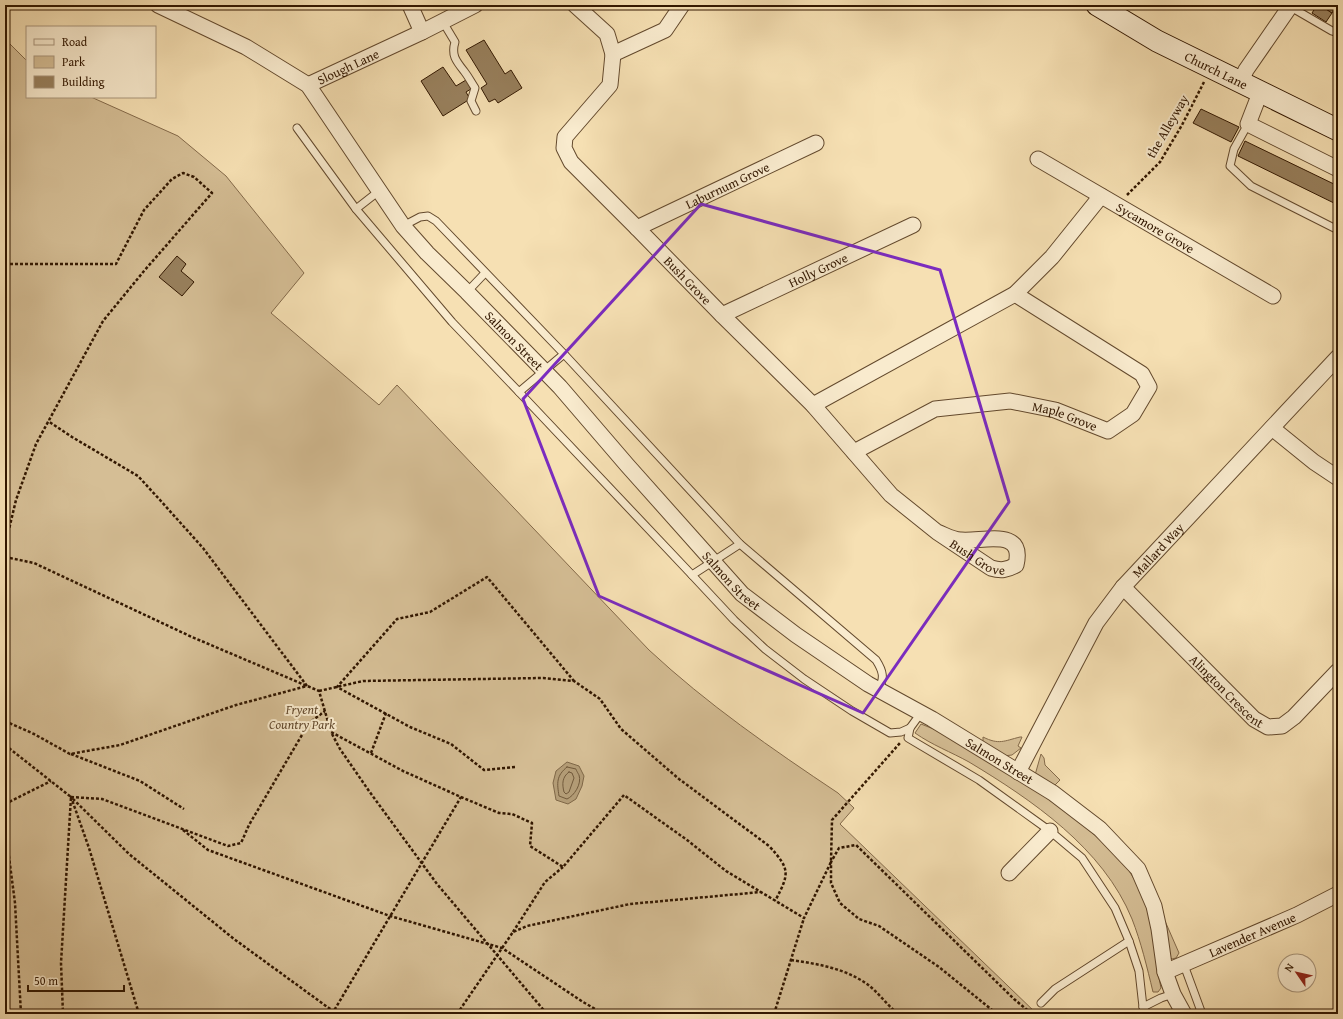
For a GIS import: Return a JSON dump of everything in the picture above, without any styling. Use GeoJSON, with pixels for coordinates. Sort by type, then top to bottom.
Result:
{"type":"FeatureCollection","features":[{"type":"Feature","properties":{"kind":"main road","name":"Church Lane"},"geometry":{"type":"LineString","coordinates":[[1097,5],[1157,41],[1260,93],[1338,130]]}},
{"type":"Feature","properties":{"kind":"street","name":"Slough Lane"},"geometry":{"type":"LineString","coordinates":[[158,5],[246,47],[308,85],[476,5]]}},
{"type":"Feature","properties":{"kind":"street"},"geometry":{"type":"LineString","coordinates":[[410,5],[422,32]]}},
{"type":"Feature","properties":{"kind":"street","name":"Bush Grove"},"geometry":{"type":"LineString","coordinates":[[575,5],[606,34],[613,54],[610,85],[565,137],[564,148],[571,162],[813,405],[891,495],[937,532],[991,568],[998,570],[1009,569],[1016,565],[1018,552],[1015,546],[1002,538],[959,540],[937,532]]}},
{"type":"Feature","properties":{"kind":"street"},"geometry":{"type":"LineString","coordinates":[[613,54],[665,30],[682,5]]}},
{"type":"Feature","properties":{"kind":"street"},"geometry":{"type":"LineString","coordinates":[[1240,83],[1246,70],[1289,5]]}},
{"type":"Feature","properties":{"kind":"street","name":"Salmon Street"},"geometry":{"type":"LineString","coordinates":[[308,85],[403,226],[427,253],[560,387],[742,594],[796,635],[878,690],[921,713],[1054,793],[1100,829],[1138,869],[1154,906],[1165,972],[1173,994],[1184,1014]]}},
{"type":"Feature","properties":{"kind":"street"},"geometry":{"type":"LineString","coordinates":[[1260,93],[1248,124],[1338,169]]}},
{"type":"Feature","properties":{"kind":"street","name":"Laburnum Grove"},"geometry":{"type":"LineString","coordinates":[[637,228],[816,143]]}},
{"type":"Feature","properties":{"kind":"street","name":"Sycamore Grove"},"geometry":{"type":"LineString","coordinates":[[1038,159],[1273,296]]}},
{"type":"Feature","properties":{"kind":"street"},"geometry":{"type":"LineString","coordinates":[[813,405],[1015,294],[1052,257],[1101,196]]}},
{"type":"Feature","properties":{"kind":"street","name":"Holly Grove"},"geometry":{"type":"LineString","coordinates":[[722,315],[914,225]]}},
{"type":"Feature","properties":{"kind":"street","name":"Maple Grove"},"geometry":{"type":"LineString","coordinates":[[854,452],[935,409],[1010,401],[1055,410],[1108,431],[1133,414],[1149,387],[1142,374],[1015,294]]}},
{"type":"Feature","properties":{"kind":"street","name":"Mallard Way"},"geometry":{"type":"LineString","coordinates":[[1018,772],[1096,622],[1122,587],[1338,357]]}},
{"type":"Feature","properties":{"kind":"street"},"geometry":{"type":"LineString","coordinates":[[1272,428],[1314,462],[1338,478]]}},
{"type":"Feature","properties":{"kind":"street","name":"Alington Crescent"},"geometry":{"type":"LineString","coordinates":[[1122,587],[1254,719],[1268,727],[1282,726],[1294,717],[1338,671]]}},
{"type":"Feature","properties":{"kind":"street"},"geometry":{"type":"LineString","coordinates":[[1009,873],[1050,831]]}},
{"type":"Feature","properties":{"kind":"street","name":"Lavender Avenue"},"geometry":{"type":"LineString","coordinates":[[1165,972],[1297,915],[1338,894]]}},
{"type":"Feature","properties":{"kind":"lane"},"geometry":{"type":"LineString","coordinates":[[1289,5],[1332,31],[1338,33]]}},
{"type":"Feature","properties":{"kind":"lane"},"geometry":{"type":"LineString","coordinates":[[443,22],[454,42],[452,50],[455,60],[475,88],[471,101],[476,111]]}},
{"type":"Feature","properties":{"kind":"lane"},"geometry":{"type":"LineString","coordinates":[[1248,124],[1234,149],[1230,166],[1252,186],[1338,230]]}},
{"type":"Feature","properties":{"kind":"lane"},"geometry":{"type":"LineString","coordinates":[[297,128],[356,209],[452,322],[734,620],[765,649],[852,711],[890,734],[901,732],[910,728]]}},
{"type":"Feature","properties":{"kind":"lane"},"geometry":{"type":"LineString","coordinates":[[356,209],[379,191]]}},
{"type":"Feature","properties":{"kind":"lane"},"geometry":{"type":"LineString","coordinates":[[403,226],[420,217],[428,216],[436,222],[564,354],[740,544],[876,660],[881,667],[883,675],[882,683],[878,690]]}},
{"type":"Feature","properties":{"kind":"lane"},"geometry":{"type":"LineString","coordinates":[[467,292],[485,273]]}},
{"type":"Feature","properties":{"kind":"lane"},"geometry":{"type":"LineString","coordinates":[[519,392],[564,354]]}},
{"type":"Feature","properties":{"kind":"lane"},"geometry":{"type":"LineString","coordinates":[[692,575],[740,544]]}},
{"type":"Feature","properties":{"kind":"lane"},"geometry":{"type":"LineString","coordinates":[[921,713],[910,728],[908,738],[979,780],[1050,831],[1082,858],[1115,908],[1129,941],[1139,971],[1143,1007],[1147,1014]]}},
{"type":"Feature","properties":{"kind":"lane"},"geometry":{"type":"LineString","coordinates":[[1041,1003],[1055,989],[1129,941]]}},
{"type":"Feature","properties":{"kind":"lane"},"geometry":{"type":"LineString","coordinates":[[1184,965],[1202,1014]]}},
{"type":"Feature","properties":{"kind":"lane"},"geometry":{"type":"LineString","coordinates":[[1143,1007],[1173,994]]}},
{"type":"Feature","properties":{"kind":"path","name":"the Alleyway"},"geometry":{"type":"LineString","coordinates":[[1116,205],[1160,162],[1182,126],[1210,68]]}},
{"type":"Feature","properties":{"kind":"path"},"geometry":{"type":"LineString","coordinates":[[5,264],[116,264],[144,210],[172,179],[183,173],[194,177],[212,193],[144,271],[103,321],[36,444],[16,500],[5,546]]}},
{"type":"Feature","properties":{"kind":"path"},"geometry":{"type":"LineString","coordinates":[[48,420],[72,437],[138,476],[203,548],[307,686]]}},
{"type":"Feature","properties":{"kind":"path"},"geometry":{"type":"LineString","coordinates":[[5,557],[34,562],[192,637],[319,691],[363,681],[543,678],[574,681]]}},
{"type":"Feature","properties":{"kind":"path"},"geometry":{"type":"LineString","coordinates":[[337,687],[396,619],[430,612],[487,577],[574,681],[600,699],[621,729],[679,779],[769,846],[778,856],[786,868],[785,882],[775,901]]}},
{"type":"Feature","properties":{"kind":"path"},"geometry":{"type":"LineString","coordinates":[[70,754],[120,745],[236,705],[307,686]]}},
{"type":"Feature","properties":{"kind":"path"},"geometry":{"type":"LineString","coordinates":[[337,687],[410,727],[451,744],[484,770],[516,767]]}},
{"type":"Feature","properties":{"kind":"path"},"geometry":{"type":"LineString","coordinates":[[319,691],[331,732],[340,749],[369,791],[437,884],[547,1014]]}},
{"type":"Feature","properties":{"kind":"path"},"geometry":{"type":"LineString","coordinates":[[71,797],[102,799],[228,846],[241,843],[249,825],[309,723],[325,711]]}},
{"type":"Feature","properties":{"kind":"path"},"geometry":{"type":"LineString","coordinates":[[370,753],[386,713]]}},
{"type":"Feature","properties":{"kind":"path"},"geometry":{"type":"LineString","coordinates":[[5,721],[34,734],[70,754],[140,781],[184,809]]}},
{"type":"Feature","properties":{"kind":"path"},"geometry":{"type":"LineString","coordinates":[[331,732],[403,771],[499,813],[512,814],[532,823],[530,846],[563,867]]}},
{"type":"Feature","properties":{"kind":"path"},"geometry":{"type":"LineString","coordinates":[[908,738],[901,742],[832,820],[830,883],[840,903],[859,919],[880,926],[939,967],[997,1014]]}},
{"type":"Feature","properties":{"kind":"path"},"geometry":{"type":"LineString","coordinates":[[5,745],[71,797],[129,854],[234,939],[333,1013],[337,1014]]}},
{"type":"Feature","properties":{"kind":"path"},"geometry":{"type":"LineString","coordinates":[[5,804],[51,781]]}},
{"type":"Feature","properties":{"kind":"path"},"geometry":{"type":"LineString","coordinates":[[457,1014],[498,955],[545,882],[563,867],[624,795],[687,840],[726,871],[804,918]]}},
{"type":"Feature","properties":{"kind":"path"},"geometry":{"type":"LineString","coordinates":[[63,1014],[61,963],[71,797]]}},
{"type":"Feature","properties":{"kind":"path"},"geometry":{"type":"LineString","coordinates":[[71,797],[89,848],[139,1014]]}},
{"type":"Feature","properties":{"kind":"path"},"geometry":{"type":"LineString","coordinates":[[333,1013],[461,797]]}},
{"type":"Feature","properties":{"kind":"path"},"geometry":{"type":"LineString","coordinates":[[5,826],[15,903],[21,1014]]}},
{"type":"Feature","properties":{"kind":"path"},"geometry":{"type":"LineString","coordinates":[[183,830],[208,850],[390,916],[502,948],[583,1002],[604,1014]]}},
{"type":"Feature","properties":{"kind":"path"},"geometry":{"type":"LineString","coordinates":[[774,1014],[804,918],[830,862],[839,848],[856,845],[1014,999],[1032,1014]]}},
{"type":"Feature","properties":{"kind":"path"},"geometry":{"type":"LineString","coordinates":[[513,932],[527,926],[630,904],[761,892]]}},
{"type":"Feature","properties":{"kind":"path"},"geometry":{"type":"LineString","coordinates":[[791,960],[828,966],[849,973],[868,985],[898,1014]]}},
{"type":"Feature","properties":{"kind":"highlighted area"},"geometry":{"type":"Polygon","coordinates":[[[701,204],[940,270],[1009,502],[863,713],[599,596],[523,399],[701,204]]]}},
{"type":"Feature","properties":{"kind":"green space","name":"Fryent Country Park"},"geometry":{"type":"Polygon","coordinates":[[[5,39],[26,60],[26,98],[93,98],[178,136],[226,176],[304,273],[271,313],[379,405],[397,385],[649,650],[717,707],[764,743],[838,793],[854,808],[840,824],[1037,1014],[5,1014],[5,39]]]}},
{"type":"Feature","properties":{"kind":"green space"},"geometry":{"type":"Polygon","coordinates":[[[921,724],[936,730],[1013,774],[1076,819],[1121,858],[1141,890],[1152,925],[1161,988],[1158,992],[1153,992],[1144,955],[1132,919],[1119,893],[1103,870],[1084,848],[1063,828],[1017,793],[969,762],[915,733],[921,724]]]}},
{"type":"Feature","properties":{"kind":"green space"},"geometry":{"type":"Polygon","coordinates":[[[983,737],[998,742],[1022,737],[1018,746],[1021,748],[1012,755],[1003,756],[983,742],[983,737]]]}},
{"type":"Feature","properties":{"kind":"green space"},"geometry":{"type":"Polygon","coordinates":[[[1041,754],[1044,758],[1045,765],[1060,780],[1053,787],[1035,775],[1041,754]]]}},
{"type":"Feature","properties":{"kind":"green space"},"geometry":{"type":"Polygon","coordinates":[[[1165,921],[1179,953],[1176,958],[1172,959],[1167,954],[1165,921]]]}},
{"type":"Feature","properties":{"kind":"water"},"geometry":{"type":"Polygon","coordinates":[[[567,762],[579,766],[584,776],[582,786],[576,799],[568,804],[556,800],[553,783],[556,771],[567,762]]]}},
{"type":"Feature","properties":{"kind":"building"},"geometry":{"type":"Polygon","coordinates":[[[1317,5],[1320,5],[1332,13],[1326,22],[1312,13],[1317,5]]]}},
{"type":"Feature","properties":{"kind":"building"},"geometry":{"type":"Polygon","coordinates":[[[1320,5],[1337,5],[1332,13],[1320,5]]]}},
{"type":"Feature","properties":{"kind":"building"},"geometry":{"type":"Polygon","coordinates":[[[484,40],[505,74],[511,70],[522,88],[498,103],[495,99],[489,102],[481,88],[487,84],[466,50],[484,40]]]}},
{"type":"Feature","properties":{"kind":"building"},"geometry":{"type":"Polygon","coordinates":[[[443,67],[456,86],[466,80],[471,89],[466,92],[470,99],[443,116],[421,81],[443,67]]]}},
{"type":"Feature","properties":{"kind":"building"},"geometry":{"type":"Polygon","coordinates":[[[1201,109],[1239,127],[1231,142],[1193,123],[1201,109]]]}},
{"type":"Feature","properties":{"kind":"building"},"geometry":{"type":"Polygon","coordinates":[[[1245,141],[1338,186],[1338,205],[1238,156],[1245,141]]]}},
{"type":"Feature","properties":{"kind":"building"},"geometry":{"type":"Polygon","coordinates":[[[177,256],[186,264],[181,271],[194,282],[182,296],[159,277],[177,256]]]}}]}
